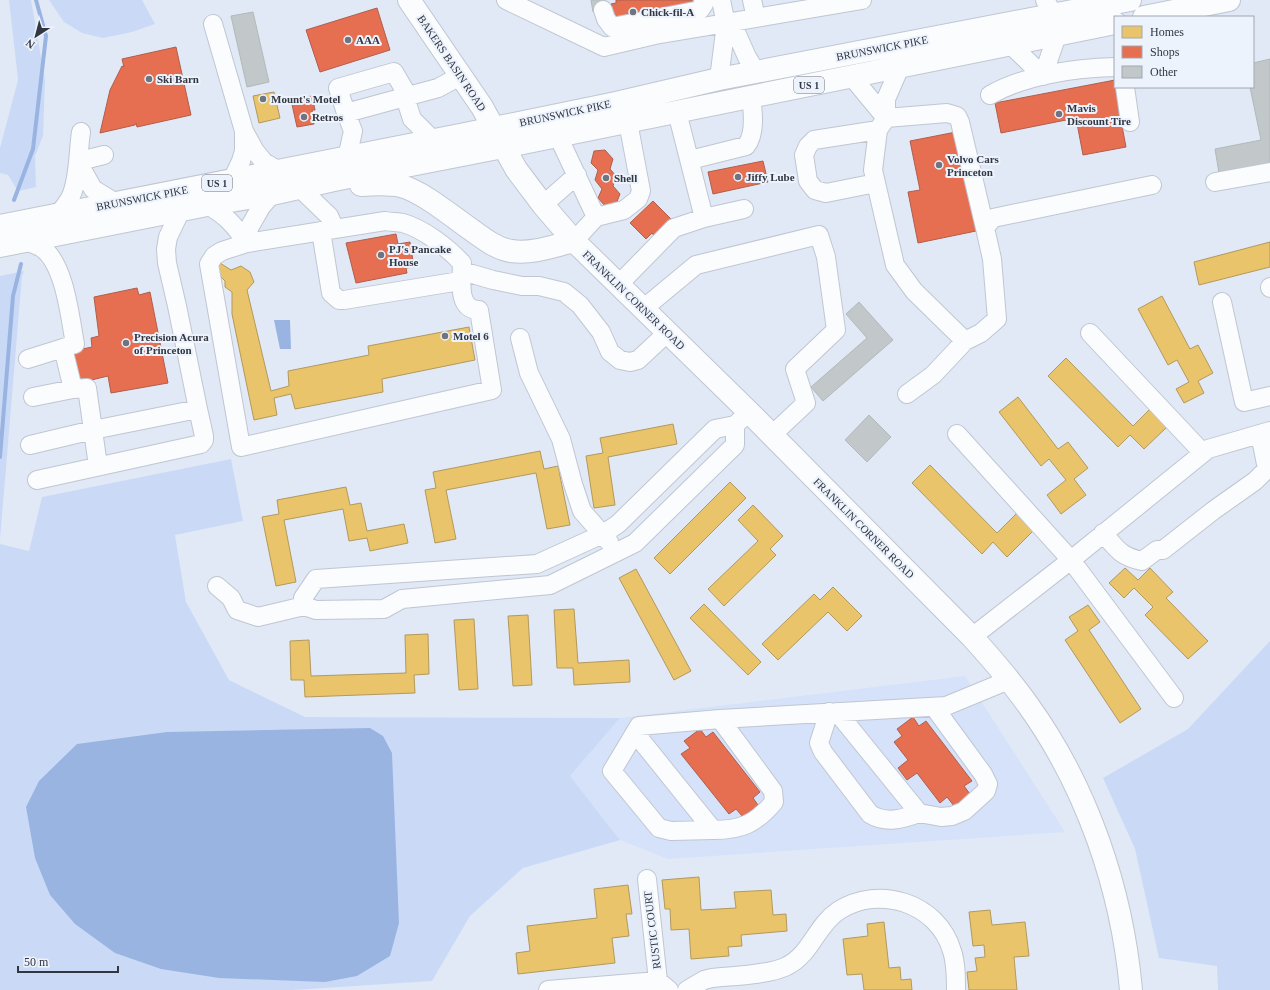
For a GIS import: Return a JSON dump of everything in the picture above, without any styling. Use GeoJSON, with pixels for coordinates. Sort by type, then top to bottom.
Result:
{"type":"FeatureCollection","features":[{"type":"Feature","properties":{"kind":"main road","name":"BAKERS BASIN ROAD"},"geometry":{"type":"LineString","coordinates":[[409,0],[462,75],[493,128]]}},
{"type":"Feature","properties":{"kind":"main road","name":"BRUNSWICK PIKE"},"geometry":{"type":"LineString","coordinates":[[0,226],[347,158],[616,103],[718,79],[1052,17],[1130,0]]}},
{"type":"Feature","properties":{"kind":"main road"},"geometry":{"type":"LineString","coordinates":[[1158,16],[1205,11],[1229,0]]}},
{"type":"Feature","properties":{"kind":"main road","name":"BRUNSWICK PIKE"},"geometry":{"type":"LineString","coordinates":[[0,246],[207,205],[272,194],[334,180],[1010,44],[1052,17],[1114,23]]}},
{"type":"Feature","properties":{"kind":"main road","name":"FRANKLIN CORNER ROAD"},"geometry":{"type":"LineString","coordinates":[[493,128],[516,169],[543,205],[574,241],[668,332],[742,418],[772,435],[972,637],[998,665],[1029,706],[1051,740],[1070,776],[1088,814],[1102,852],[1114,892],[1123,932],[1131,990]]}},
{"type":"Feature","properties":{"kind":"main road"},"geometry":{"type":"LineString","coordinates":[[272,194],[380,183],[394,184],[417,193],[481,237],[504,249],[531,251],[574,241]]}},
{"type":"Feature","properties":{"kind":"street"},"geometry":{"type":"LineString","coordinates":[[506,0],[604,47],[656,34],[726,24],[862,0]]}},
{"type":"Feature","properties":{"kind":"street"},"geometry":{"type":"LineString","coordinates":[[599,5],[612,27],[700,10],[704,4],[703,0]]}},
{"type":"Feature","properties":{"kind":"street"},"geometry":{"type":"LineString","coordinates":[[718,79],[726,24],[721,0]]}},
{"type":"Feature","properties":{"kind":"street"},"geometry":{"type":"LineString","coordinates":[[752,0],[756,18]]}},
{"type":"Feature","properties":{"kind":"street"},"geometry":{"type":"LineString","coordinates":[[1043,76],[1052,17]]}},
{"type":"Feature","properties":{"kind":"street"},"geometry":{"type":"LineString","coordinates":[[213,24],[244,131],[264,162],[279,171]]}},
{"type":"Feature","properties":{"kind":"street"},"geometry":{"type":"LineString","coordinates":[[726,24],[735,30],[747,58],[756,72]]}},
{"type":"Feature","properties":{"kind":"street"},"geometry":{"type":"LineString","coordinates":[[1010,44],[1043,76]]}},
{"type":"Feature","properties":{"kind":"street"},"geometry":{"type":"LineString","coordinates":[[900,67],[886,99],[873,170],[895,265],[914,291],[965,341]]}},
{"type":"Feature","properties":{"kind":"street"},"geometry":{"type":"LineString","coordinates":[[990,95],[1005,87],[1043,76],[1091,67],[1114,67]]}},
{"type":"Feature","properties":{"kind":"street"},"geometry":{"type":"LineString","coordinates":[[347,158],[353,131],[338,88],[394,72],[407,96],[412,119],[433,140]]}},
{"type":"Feature","properties":{"kind":"street"},"geometry":{"type":"LineString","coordinates":[[346,113],[438,88],[462,75]]}},
{"type":"Feature","properties":{"kind":"street"},"geometry":{"type":"LineString","coordinates":[[852,77],[882,124]]}},
{"type":"Feature","properties":{"kind":"street"},"geometry":{"type":"LineString","coordinates":[[1125,88],[1130,122]]}},
{"type":"Feature","properties":{"kind":"street"},"geometry":{"type":"LineString","coordinates":[[690,160],[746,146],[750,141],[754,116],[750,97]]}},
{"type":"Feature","properties":{"kind":"street"},"geometry":{"type":"LineString","coordinates":[[677,112],[704,218]]}},
{"type":"Feature","properties":{"kind":"street"},"geometry":{"type":"LineString","coordinates":[[876,183],[826,193],[815,190],[808,181],[804,155],[808,146],[814,140],[882,124],[947,113],[953,113],[957,116],[960,122],[992,259],[997,319],[981,333],[965,341],[933,375],[907,394]]}},
{"type":"Feature","properties":{"kind":"street"},"geometry":{"type":"LineString","coordinates":[[574,241],[596,217],[624,210],[638,199],[641,191],[628,122]]}},
{"type":"Feature","properties":{"kind":"street"},"geometry":{"type":"LineString","coordinates":[[232,180],[244,151],[244,131]]}},
{"type":"Feature","properties":{"kind":"street"},"geometry":{"type":"LineString","coordinates":[[58,215],[71,196],[79,164],[78,155],[81,132]]}},
{"type":"Feature","properties":{"kind":"street"},"geometry":{"type":"LineString","coordinates":[[558,136],[596,217]]}},
{"type":"Feature","properties":{"kind":"street"},"geometry":{"type":"LineString","coordinates":[[79,164],[88,159],[104,155]]}},
{"type":"Feature","properties":{"kind":"street"},"geometry":{"type":"LineString","coordinates":[[79,164],[93,189],[116,203]]}},
{"type":"Feature","properties":{"kind":"street"},"geometry":{"type":"LineString","coordinates":[[1216,182],[1270,172]]}},
{"type":"Feature","properties":{"kind":"street"},"geometry":{"type":"LineString","coordinates":[[543,205],[577,175]]}},
{"type":"Feature","properties":{"kind":"street"},"geometry":{"type":"LineString","coordinates":[[985,228],[993,218],[1002,215],[1152,185]]}},
{"type":"Feature","properties":{"kind":"street"},"geometry":{"type":"LineString","coordinates":[[303,191],[329,216],[328,230],[331,293],[339,300],[369,297],[461,276],[493,280],[522,286],[539,286],[564,292],[580,305],[601,332],[610,352],[620,360],[630,362],[638,360],[668,332]]}},
{"type":"Feature","properties":{"kind":"street"},"geometry":{"type":"LineString","coordinates":[[248,244],[249,228],[272,194]]}},
{"type":"Feature","properties":{"kind":"street"},"geometry":{"type":"LineString","coordinates":[[207,205],[229,219],[248,244]]}},
{"type":"Feature","properties":{"kind":"street"},"geometry":{"type":"LineString","coordinates":[[618,284],[674,228],[704,218],[744,209]]}},
{"type":"Feature","properties":{"kind":"street"},"geometry":{"type":"LineString","coordinates":[[37,480],[201,444],[204,440],[167,263],[166,249],[168,237],[181,210]]}},
{"type":"Feature","properties":{"kind":"street"},"geometry":{"type":"LineString","coordinates":[[385,221],[403,223],[421,231],[452,252],[462,263],[461,276],[463,298],[468,307],[474,310],[479,310],[492,390],[241,447],[209,264],[214,256],[222,251],[248,244],[328,230],[385,221]]}},
{"type":"Feature","properties":{"kind":"street"},"geometry":{"type":"LineString","coordinates":[[644,309],[696,265],[819,235],[826,257],[836,330],[795,369],[806,403],[772,435]]}},
{"type":"Feature","properties":{"kind":"street"},"geometry":{"type":"LineString","coordinates":[[25,241],[42,248],[52,258],[61,275],[75,344],[28,359]]}},
{"type":"Feature","properties":{"kind":"street"},"geometry":{"type":"LineString","coordinates":[[1222,302],[1244,402],[1270,396]]}},
{"type":"Feature","properties":{"kind":"street"},"geometry":{"type":"LineString","coordinates":[[1090,333],[1203,453]]}},
{"type":"Feature","properties":{"kind":"street"},"geometry":{"type":"LineString","coordinates":[[520,338],[529,373],[561,439],[582,511],[618,552]]}},
{"type":"Feature","properties":{"kind":"street"},"geometry":{"type":"LineString","coordinates":[[63,348],[73,389]]}},
{"type":"Feature","properties":{"kind":"street"},"geometry":{"type":"LineString","coordinates":[[33,397],[73,389],[87,388],[98,466]]}},
{"type":"Feature","properties":{"kind":"street"},"geometry":{"type":"LineString","coordinates":[[30,445],[93,430],[198,409]]}},
{"type":"Feature","properties":{"kind":"street"},"geometry":{"type":"LineString","coordinates":[[304,606],[302,598],[316,579],[537,564],[603,534],[618,524],[715,428],[742,418]]}},
{"type":"Feature","properties":{"kind":"street"},"geometry":{"type":"LineString","coordinates":[[217,586],[231,598],[237,610],[258,617],[304,606],[316,610],[384,609],[402,599],[550,585],[635,544],[735,445],[742,418]]}},
{"type":"Feature","properties":{"kind":"street"},"geometry":{"type":"LineString","coordinates":[[972,637],[1071,560],[1103,533],[1208,449],[1265,432],[1267,469],[1255,480],[1163,550],[1157,550],[1142,561],[1128,558],[1117,550],[1103,533]]}},
{"type":"Feature","properties":{"kind":"street"},"geometry":{"type":"LineString","coordinates":[[958,434],[1071,560],[1174,698]]}},
{"type":"Feature","properties":{"kind":"street"},"geometry":{"type":"LineString","coordinates":[[683,460],[701,478]]}},
{"type":"Feature","properties":{"kind":"street"},"geometry":{"type":"LineString","coordinates":[[644,498],[662,517]]}},
{"type":"Feature","properties":{"kind":"street"},"geometry":{"type":"LineString","coordinates":[[493,567],[493,590]]}},
{"type":"Feature","properties":{"kind":"street"},"geometry":{"type":"LineString","coordinates":[[407,599],[408,573]]}},
{"type":"Feature","properties":{"kind":"street"},"geometry":{"type":"LineString","coordinates":[[720,719],[774,791],[774,802],[763,815],[750,824],[730,829],[671,831],[659,828],[612,771],[639,726],[720,719],[830,718],[946,706],[1009,680]]}},
{"type":"Feature","properties":{"kind":"street"},"geometry":{"type":"LineString","coordinates":[[830,718],[819,743],[823,752],[870,814],[878,819],[885,820],[902,819],[919,812],[941,817],[952,816],[964,811],[986,791],[988,784],[983,774],[934,707]]}},
{"type":"Feature","properties":{"kind":"street"},"geometry":{"type":"LineString","coordinates":[[830,718],[850,729],[919,812]]}},
{"type":"Feature","properties":{"kind":"street"},"geometry":{"type":"LineString","coordinates":[[635,732],[713,830]]}},
{"type":"Feature","properties":{"kind":"street","name":"RUSTIC COURT"},"geometry":{"type":"LineString","coordinates":[[647,880],[664,985]]}},
{"type":"Feature","properties":{"kind":"street"},"geometry":{"type":"LineString","coordinates":[[687,990],[712,978],[774,971],[786,967],[797,960],[807,950],[825,922],[837,912],[851,904],[880,898],[910,904],[924,912],[935,921],[945,935],[952,950],[956,965],[956,990]]}},
{"type":"Feature","properties":{"kind":"street"},"geometry":{"type":"LineString","coordinates":[[548,990],[664,985]]}},
{"type":"Feature","properties":{"kind":"shaded area"},"geometry":{"type":"Polygon","coordinates":[[[9,0],[31,0],[45,80],[43,136],[35,156],[36,187],[18,191],[8,175],[0,173],[0,148],[18,80],[9,0]]]}},
{"type":"Feature","properties":{"kind":"shaded area"},"geometry":{"type":"Polygon","coordinates":[[[49,0],[142,0],[155,24],[132,32],[103,38],[82,33],[64,22],[49,0]]]}},
{"type":"Feature","properties":{"kind":"shaded area"},"geometry":{"type":"Polygon","coordinates":[[[24,271],[22,276],[0,540],[0,276],[24,271]]]}},
{"type":"Feature","properties":{"kind":"shaded area"},"geometry":{"type":"Polygon","coordinates":[[[231,459],[243,521],[175,535],[186,602],[229,680],[305,717],[620,718],[570,776],[620,840],[523,868],[470,916],[432,981],[293,990],[0,990],[0,544],[29,551],[42,497],[231,459]]]}},
{"type":"Feature","properties":{"kind":"shaded area"},"geometry":{"type":"Polygon","coordinates":[[[1270,641],[1270,990],[1218,990],[1217,966],[1159,958],[1135,849],[1103,778],[1188,729],[1270,641]]]}},
{"type":"Feature","properties":{"kind":"shaded area"},"geometry":{"type":"Polygon","coordinates":[[[965,676],[1065,832],[668,859],[620,840],[570,776],[620,718],[965,676]]]}},
{"type":"Feature","properties":{"kind":"water"},"geometry":{"type":"Polygon","coordinates":[[[274,320],[290,320],[291,349],[280,349],[274,320]]]}},
{"type":"Feature","properties":{"kind":"water"},"geometry":{"type":"Polygon","coordinates":[[[370,728],[383,736],[392,753],[399,923],[390,956],[357,976],[325,982],[219,978],[161,969],[115,953],[75,924],[50,895],[35,858],[26,807],[39,781],[77,744],[167,732],[370,728]]]}},
{"type":"Feature","properties":{"kind":"building: Homes"},"geometry":{"type":"Polygon","coordinates":[[[274,92],[280,118],[259,123],[253,96],[274,92]]]}},
{"type":"Feature","properties":{"kind":"building: Homes"},"geometry":{"type":"Polygon","coordinates":[[[1270,242],[1270,267],[1199,285],[1194,262],[1270,242]]]}},
{"type":"Feature","properties":{"kind":"building: Homes","name":"Motel 6"},"geometry":{"type":"Polygon","coordinates":[[[220,263],[231,270],[241,266],[250,272],[254,282],[247,290],[271,391],[289,386],[288,371],[369,355],[368,346],[469,327],[475,360],[382,379],[383,392],[295,409],[291,394],[274,398],[277,415],[254,420],[232,314],[232,292],[225,287],[225,281],[215,271],[220,263]]]}},
{"type":"Feature","properties":{"kind":"building: Homes"},"geometry":{"type":"Polygon","coordinates":[[[1162,296],[1190,349],[1198,345],[1213,373],[1198,381],[1204,393],[1184,403],[1176,389],[1189,382],[1177,360],[1168,365],[1138,309],[1162,296]]]}},
{"type":"Feature","properties":{"kind":"building: Homes"},"geometry":{"type":"Polygon","coordinates":[[[1066,358],[1133,426],[1150,409],[1167,427],[1144,449],[1130,435],[1118,447],[1048,376],[1066,358]]]}},
{"type":"Feature","properties":{"kind":"building: Homes"},"geometry":{"type":"Polygon","coordinates":[[[1018,397],[1058,449],[1068,442],[1088,468],[1074,479],[1086,495],[1061,514],[1047,495],[1066,480],[1049,459],[1041,466],[999,412],[1018,397]]]}},
{"type":"Feature","properties":{"kind":"building: Homes"},"geometry":{"type":"Polygon","coordinates":[[[673,424],[677,444],[608,457],[615,505],[594,508],[586,456],[603,453],[600,438],[673,424]]]}},
{"type":"Feature","properties":{"kind":"building: Homes"},"geometry":{"type":"Polygon","coordinates":[[[540,451],[544,469],[558,466],[570,525],[547,529],[536,473],[446,490],[456,539],[435,543],[425,490],[436,488],[433,472],[540,451]]]}},
{"type":"Feature","properties":{"kind":"building: Homes"},"geometry":{"type":"Polygon","coordinates":[[[930,465],[997,533],[1018,512],[1035,529],[1007,557],[993,542],[982,554],[912,483],[930,465]]]}},
{"type":"Feature","properties":{"kind":"building: Homes"},"geometry":{"type":"Polygon","coordinates":[[[730,482],[746,498],[670,574],[654,558],[730,482]]]}},
{"type":"Feature","properties":{"kind":"building: Homes"},"geometry":{"type":"Polygon","coordinates":[[[346,487],[350,505],[361,503],[367,531],[404,524],[408,543],[370,551],[367,538],[349,541],[343,509],[284,520],[296,582],[276,586],[262,517],[279,514],[277,500],[346,487]]]}},
{"type":"Feature","properties":{"kind":"building: Homes"},"geometry":{"type":"Polygon","coordinates":[[[753,505],[783,536],[770,549],[776,555],[724,606],[708,589],[758,541],[738,520],[753,505]]]}},
{"type":"Feature","properties":{"kind":"building: Homes"},"geometry":{"type":"Polygon","coordinates":[[[1125,568],[1138,580],[1150,568],[1173,592],[1166,598],[1208,641],[1188,659],[1145,615],[1153,607],[1134,588],[1124,598],[1109,583],[1125,568]]]}},
{"type":"Feature","properties":{"kind":"building: Homes"},"geometry":{"type":"Polygon","coordinates":[[[636,569],[691,671],[674,680],[619,578],[636,569]]]}},
{"type":"Feature","properties":{"kind":"building: Homes"},"geometry":{"type":"Polygon","coordinates":[[[833,587],[862,616],[847,631],[828,612],[778,660],[762,644],[814,594],[820,600],[833,587]]]}},
{"type":"Feature","properties":{"kind":"building: Homes"},"geometry":{"type":"Polygon","coordinates":[[[704,604],[761,662],[748,675],[690,618],[704,604]]]}},
{"type":"Feature","properties":{"kind":"building: Homes"},"geometry":{"type":"Polygon","coordinates":[[[1088,605],[1100,622],[1089,630],[1141,709],[1120,723],[1065,640],[1078,631],[1069,617],[1088,605]]]}},
{"type":"Feature","properties":{"kind":"building: Homes"},"geometry":{"type":"Polygon","coordinates":[[[574,609],[578,663],[629,660],[630,682],[574,685],[573,668],[557,668],[554,610],[574,609]]]}},
{"type":"Feature","properties":{"kind":"building: Homes"},"geometry":{"type":"Polygon","coordinates":[[[528,615],[532,685],[513,686],[508,616],[528,615]]]}},
{"type":"Feature","properties":{"kind":"building: Homes"},"geometry":{"type":"Polygon","coordinates":[[[474,619],[478,689],[459,690],[454,620],[474,619]]]}},
{"type":"Feature","properties":{"kind":"building: Homes"},"geometry":{"type":"Polygon","coordinates":[[[428,634],[429,674],[414,675],[415,693],[305,697],[304,680],[291,680],[290,641],[309,640],[311,676],[406,673],[405,635],[428,634]]]}},
{"type":"Feature","properties":{"kind":"building: Homes"},"geometry":{"type":"Polygon","coordinates":[[[699,877],[701,910],[736,908],[734,892],[771,890],[773,915],[786,914],[787,931],[741,935],[742,946],[728,947],[729,956],[691,959],[689,929],[671,930],[670,909],[665,909],[662,880],[699,877]]]}},
{"type":"Feature","properties":{"kind":"building: Homes"},"geometry":{"type":"Polygon","coordinates":[[[628,885],[632,914],[626,914],[629,936],[612,938],[615,963],[518,974],[516,953],[530,951],[527,926],[597,918],[594,889],[628,885]]]}},
{"type":"Feature","properties":{"kind":"building: Homes"},"geometry":{"type":"Polygon","coordinates":[[[990,910],[992,925],[1025,922],[1029,956],[1014,957],[1017,990],[969,990],[967,972],[977,971],[975,958],[985,957],[984,945],[973,946],[969,912],[990,910]]]}},
{"type":"Feature","properties":{"kind":"building: Homes"},"geometry":{"type":"Polygon","coordinates":[[[884,922],[889,968],[900,967],[901,980],[911,979],[912,990],[864,990],[862,974],[847,975],[843,939],[868,936],[867,924],[884,922]]]}},
{"type":"Feature","properties":{"kind":"building: Shops","name":"Chick-fil-A"},"geometry":{"type":"Polygon","coordinates":[[[616,0],[692,0],[693,4],[614,20],[611,4],[616,3],[616,0]]]}},
{"type":"Feature","properties":{"kind":"building: Shops","name":"AAA"},"geometry":{"type":"Polygon","coordinates":[[[377,8],[390,50],[320,72],[306,30],[377,8]]]}},
{"type":"Feature","properties":{"kind":"building: Shops","name":"Ski Barn"},"geometry":{"type":"Polygon","coordinates":[[[176,47],[191,115],[137,127],[136,123],[135,125],[100,133],[110,90],[122,66],[124,67],[122,59],[176,47]]]}},
{"type":"Feature","properties":{"kind":"building: Shops","name":"Mavis Discount Tire"},"geometry":{"type":"Polygon","coordinates":[[[1114,80],[1114,88],[1116,88],[1121,110],[1119,110],[1126,147],[1083,155],[1076,118],[1001,133],[995,103],[1114,80]]]}},
{"type":"Feature","properties":{"kind":"building: Shops","name":"Retros"},"geometry":{"type":"Polygon","coordinates":[[[312,96],[315,110],[312,110],[314,124],[297,127],[291,100],[312,96]]]}},
{"type":"Feature","properties":{"kind":"building: Shops","name":"Volvo Cars Princeton"},"geometry":{"type":"Polygon","coordinates":[[[956,132],[976,231],[918,243],[908,192],[920,190],[910,141],[956,132]]]}},
{"type":"Feature","properties":{"kind":"building: Shops","name":"Shell"},"geometry":{"type":"Polygon","coordinates":[[[605,150],[613,159],[610,169],[616,176],[613,186],[620,194],[616,204],[605,206],[598,198],[602,189],[595,180],[598,170],[591,163],[594,151],[605,150]]]}},
{"type":"Feature","properties":{"kind":"building: Shops","name":"Jiffy Lube"},"geometry":{"type":"Polygon","coordinates":[[[763,161],[768,182],[713,194],[708,172],[763,161]]]}},
{"type":"Feature","properties":{"kind":"building: Shops"},"geometry":{"type":"Polygon","coordinates":[[[653,201],[672,220],[655,237],[652,233],[646,239],[630,223],[653,201]]]}},
{"type":"Feature","properties":{"kind":"building: Shops","name":"PJ's Pancake House"},"geometry":{"type":"Polygon","coordinates":[[[396,234],[398,244],[410,242],[414,267],[406,268],[407,273],[356,283],[346,243],[396,234]]]}},
{"type":"Feature","properties":{"kind":"building: Shops","name":"Precision Acura of Princeton"},"geometry":{"type":"Polygon","coordinates":[[[137,288],[139,295],[150,292],[168,383],[111,393],[108,376],[79,383],[73,351],[92,347],[91,338],[99,336],[94,297],[137,288]]]}},
{"type":"Feature","properties":{"kind":"building: Shops"},"geometry":{"type":"Polygon","coordinates":[[[913,717],[919,726],[926,721],[972,781],[964,786],[970,794],[954,806],[947,797],[940,803],[917,773],[907,780],[898,768],[908,760],[894,742],[902,736],[897,729],[913,717]]]}},
{"type":"Feature","properties":{"kind":"building: Shops"},"geometry":{"type":"Polygon","coordinates":[[[700,729],[706,737],[713,732],[760,792],[753,798],[758,805],[743,817],[736,809],[729,814],[681,754],[690,748],[684,741],[700,729]]]}},
{"type":"Feature","properties":{"kind":"building: Other"},"geometry":{"type":"Polygon","coordinates":[[[591,0],[605,0],[607,10],[593,12],[591,0]]]}},
{"type":"Feature","properties":{"kind":"building: Other"},"geometry":{"type":"Polygon","coordinates":[[[253,12],[269,82],[247,87],[231,16],[253,12]]]}},
{"type":"Feature","properties":{"kind":"building: Other"},"geometry":{"type":"Polygon","coordinates":[[[1270,59],[1270,163],[1219,173],[1215,149],[1261,140],[1250,88],[1254,88],[1254,63],[1270,59]]]}},
{"type":"Feature","properties":{"kind":"building: Other"},"geometry":{"type":"Polygon","coordinates":[[[859,302],[893,340],[823,401],[811,387],[867,338],[846,314],[859,302]]]}},
{"type":"Feature","properties":{"kind":"building: Other"},"geometry":{"type":"Polygon","coordinates":[[[869,415],[891,437],[867,462],[845,440],[869,415]]]}},
{"type":"Feature","properties":{"kind":"waterway"},"geometry":{"type":"LineString","coordinates":[[14,200],[33,149],[46,36],[36,0]]}},
{"type":"Feature","properties":{"kind":"waterway"},"geometry":{"type":"LineString","coordinates":[[0,457],[13,296],[21,264]]}},
{"type":"Feature","properties":{"kind":"place","name":"Chick-fil-A"},"geometry":{"type":"Point","coordinates":[633,12]}},
{"type":"Feature","properties":{"kind":"place","name":"AAA"},"geometry":{"type":"Point","coordinates":[348,40]}},
{"type":"Feature","properties":{"kind":"place","name":"Ski Barn"},"geometry":{"type":"Point","coordinates":[149,79]}},
{"type":"Feature","properties":{"kind":"place","name":"Mount's Motel"},"geometry":{"type":"Point","coordinates":[263,99]}},
{"type":"Feature","properties":{"kind":"place","name":"Mavis Discount Tire"},"geometry":{"type":"Point","coordinates":[1059,114]}},
{"type":"Feature","properties":{"kind":"place","name":"Retros"},"geometry":{"type":"Point","coordinates":[304,117]}},
{"type":"Feature","properties":{"kind":"place","name":"Volvo Cars Princeton"},"geometry":{"type":"Point","coordinates":[939,165]}},
{"type":"Feature","properties":{"kind":"place","name":"Jiffy Lube"},"geometry":{"type":"Point","coordinates":[738,177]}},
{"type":"Feature","properties":{"kind":"place","name":"Shell"},"geometry":{"type":"Point","coordinates":[606,178]}},
{"type":"Feature","properties":{"kind":"place","name":"PJ's Pancake House"},"geometry":{"type":"Point","coordinates":[381,255]}},
{"type":"Feature","properties":{"kind":"place","name":"Motel 6"},"geometry":{"type":"Point","coordinates":[445,336]}},
{"type":"Feature","properties":{"kind":"place","name":"Precision Acura of Princeton"},"geometry":{"type":"Point","coordinates":[126,343]}}]}
